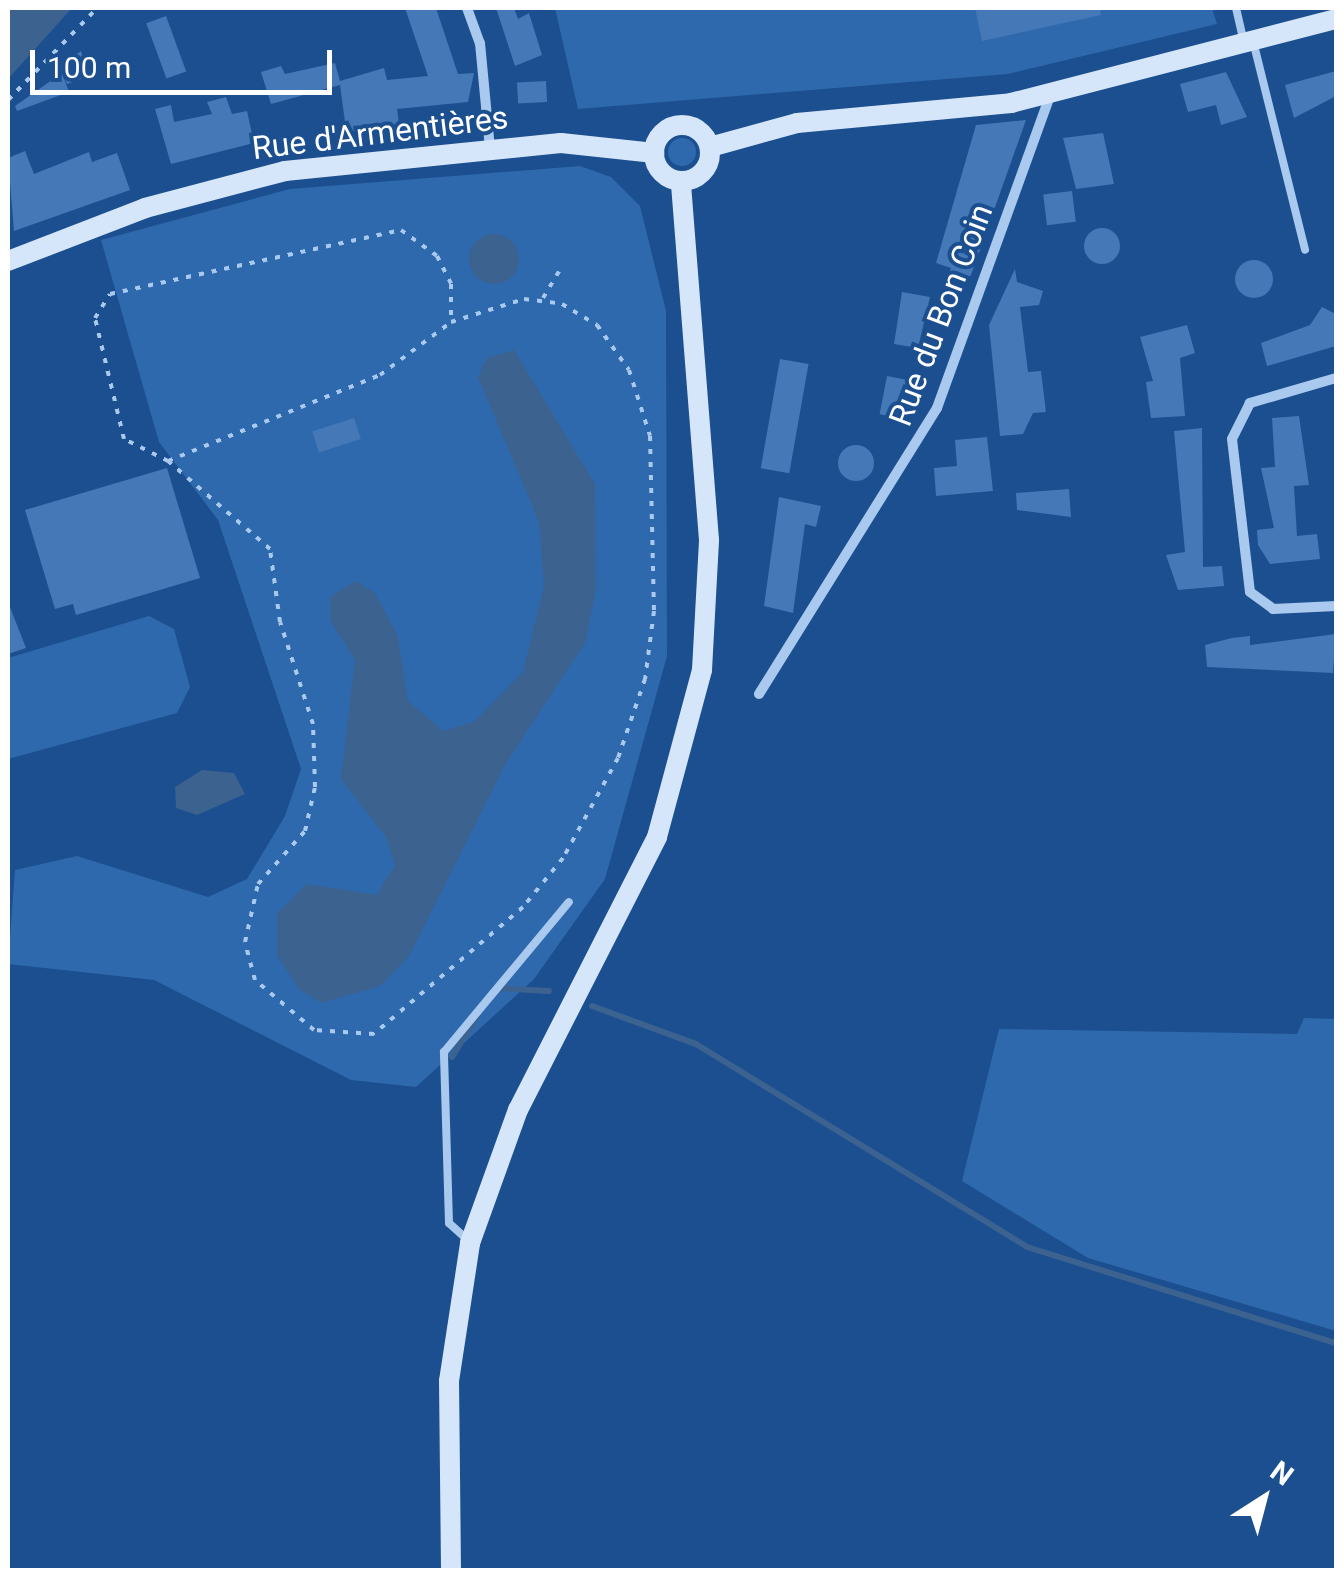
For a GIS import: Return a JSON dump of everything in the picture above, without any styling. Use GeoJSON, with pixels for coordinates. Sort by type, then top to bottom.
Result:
{"type":"FeatureCollection","features":[{"type":"Feature","properties":{"kind":"main road"},"geometry":{"type":"LineString","coordinates":[[710,147],[797,123],[1051,93],[1336,19]]}},
{"type":"Feature","properties":{"kind":"main road"},"geometry":{"type":"LineString","coordinates":[[681,125],[710,147],[704,172],[681,182],[662,173],[654,154],[662,134],[681,125]]}},
{"type":"Feature","properties":{"kind":"main road","name":"Rue d'Armentières"},"geometry":{"type":"LineString","coordinates":[[8,261],[248,178],[490,149],[575,143],[654,154]]}},
{"type":"Feature","properties":{"kind":"main road"},"geometry":{"type":"LineString","coordinates":[[450,1570],[450,1381],[470,1243],[518,1110],[657,837],[694,714],[709,540],[681,182]]}},
{"type":"Feature","properties":{"kind":"street"},"geometry":{"type":"LineString","coordinates":[[467,8],[480,43],[490,149]]}},
{"type":"Feature","properties":{"kind":"street","name":"Rue du Bon Coin"},"geometry":{"type":"LineString","coordinates":[[759,694],[937,408],[1051,93]]}},
{"type":"Feature","properties":{"kind":"street"},"geometry":{"type":"LineString","coordinates":[[1336,378],[1250,403],[1232,439],[1250,592],[1273,609],[1336,606]]}},
{"type":"Feature","properties":{"kind":"lane"},"geometry":{"type":"LineString","coordinates":[[1236,8],[1249,42],[1305,250]]}},
{"type":"Feature","properties":{"kind":"lane"},"geometry":{"type":"LineString","coordinates":[[470,1243],[449,1222],[444,1052],[569,902]]}},
{"type":"Feature","properties":{"kind":"path"},"geometry":{"type":"LineString","coordinates":[[8,100],[97,8]]}},
{"type":"Feature","properties":{"kind":"path"},"geometry":{"type":"LineString","coordinates":[[168,461],[380,375],[452,322],[542,298],[597,326],[629,370],[650,436],[656,527],[645,680],[618,758],[563,858],[523,907],[374,1034],[314,1030],[255,980],[246,942],[258,884],[305,831],[315,787],[313,724],[280,622],[270,549],[168,461],[124,440],[95,318],[110,294],[400,230],[436,256],[451,284],[452,322]]}},
{"type":"Feature","properties":{"kind":"path"},"geometry":{"type":"LineString","coordinates":[[542,298],[562,266]]}},
{"type":"Feature","properties":{"kind":"shaded area"},"geometry":{"type":"Polygon","coordinates":[[[8,8],[72,8],[8,79],[8,8]]]}},
{"type":"Feature","properties":{"kind":"shaded area"},"geometry":{"type":"Polygon","coordinates":[[[555,8],[1212,8],[1217,24],[1008,74],[578,109],[555,8]]]}},
{"type":"Feature","properties":{"kind":"shaded area"},"geometry":{"type":"Polygon","coordinates":[[[682,138],[692,142],[696,152],[692,162],[682,166],[672,162],[668,152],[672,142],[682,138]]]}},
{"type":"Feature","properties":{"kind":"shaded area"},"geometry":{"type":"Polygon","coordinates":[[[580,166],[611,177],[640,206],[666,311],[667,656],[605,879],[534,979],[416,1087],[351,1080],[154,980],[8,964],[15,870],[77,856],[208,897],[247,879],[285,816],[301,769],[218,520],[159,442],[101,240],[290,189],[580,166]]]}},
{"type":"Feature","properties":{"kind":"shaded area"},"geometry":{"type":"Polygon","coordinates":[[[494,234],[511,242],[519,259],[511,276],[494,284],[477,276],[469,259],[477,242],[494,234]]]}},
{"type":"Feature","properties":{"kind":"shaded area"},"geometry":{"type":"Polygon","coordinates":[[[514,350],[595,484],[596,590],[585,643],[506,763],[409,956],[380,986],[321,1003],[299,989],[277,955],[277,913],[307,884],[377,895],[395,865],[386,837],[341,779],[355,660],[330,620],[330,597],[356,581],[375,593],[398,637],[408,701],[443,731],[474,722],[523,672],[544,586],[539,522],[478,377],[487,358],[514,350]]]}},
{"type":"Feature","properties":{"kind":"shaded area"},"geometry":{"type":"Polygon","coordinates":[[[149,616],[174,629],[190,687],[177,713],[8,759],[8,658],[149,616]]]}},
{"type":"Feature","properties":{"kind":"shaded area"},"geometry":{"type":"Polygon","coordinates":[[[202,770],[234,773],[245,794],[197,815],[176,808],[175,787],[202,770]]]}},
{"type":"Feature","properties":{"kind":"shaded area"},"geometry":{"type":"Polygon","coordinates":[[[1304,1018],[1336,1019],[1336,1331],[1088,1258],[962,1181],[999,1029],[1297,1034],[1304,1018]]]}},
{"type":"Feature","properties":{"kind":"building"},"geometry":{"type":"Polygon","coordinates":[[[405,8],[436,8],[458,74],[474,73],[468,102],[397,109],[400,131],[347,137],[340,85],[271,104],[261,72],[281,66],[285,74],[335,63],[340,81],[384,68],[387,80],[428,76],[405,8]]]}},
{"type":"Feature","properties":{"kind":"building"},"geometry":{"type":"Polygon","coordinates":[[[496,8],[514,8],[518,19],[529,13],[542,55],[515,66],[496,8]]]}},
{"type":"Feature","properties":{"kind":"building"},"geometry":{"type":"Polygon","coordinates":[[[975,8],[1100,8],[1101,15],[982,41],[975,8]]]}},
{"type":"Feature","properties":{"kind":"building"},"geometry":{"type":"Polygon","coordinates":[[[166,16],[186,71],[166,79],[146,23],[166,16]]]}},
{"type":"Feature","properties":{"kind":"building"},"geometry":{"type":"Polygon","coordinates":[[[81,51],[89,76],[67,84],[60,67],[81,51]]]}},
{"type":"Feature","properties":{"kind":"building"},"geometry":{"type":"Polygon","coordinates":[[[1336,71],[1336,96],[1294,118],[1285,85],[1336,71]]]}},
{"type":"Feature","properties":{"kind":"building"},"geometry":{"type":"Polygon","coordinates":[[[1226,72],[1247,117],[1221,125],[1216,105],[1188,112],[1180,84],[1226,72]]]}},
{"type":"Feature","properties":{"kind":"building"},"geometry":{"type":"Polygon","coordinates":[[[62,73],[69,92],[17,111],[15,106],[62,73]]]}},
{"type":"Feature","properties":{"kind":"building"},"geometry":{"type":"Polygon","coordinates":[[[546,81],[547,102],[518,103],[517,83],[546,81]]]}},
{"type":"Feature","properties":{"kind":"building"},"geometry":{"type":"Polygon","coordinates":[[[226,97],[232,114],[247,111],[254,143],[171,164],[155,109],[171,105],[174,122],[212,114],[207,102],[226,97]]]}},
{"type":"Feature","properties":{"kind":"building"},"geometry":{"type":"Polygon","coordinates":[[[1026,120],[971,275],[960,289],[945,284],[951,268],[936,263],[976,125],[1026,120]]]}},
{"type":"Feature","properties":{"kind":"building"},"geometry":{"type":"Polygon","coordinates":[[[1103,133],[1114,184],[1076,189],[1063,138],[1103,133]]]}},
{"type":"Feature","properties":{"kind":"building"},"geometry":{"type":"Polygon","coordinates":[[[25,151],[34,174],[89,152],[92,162],[117,153],[130,190],[14,231],[8,158],[25,151]]]}},
{"type":"Feature","properties":{"kind":"building"},"geometry":{"type":"Polygon","coordinates":[[[1072,191],[1076,222],[1047,225],[1043,195],[1072,191]]]}},
{"type":"Feature","properties":{"kind":"building"},"geometry":{"type":"Polygon","coordinates":[[[1102,228],[1115,233],[1120,246],[1115,259],[1102,264],[1089,259],[1084,246],[1089,233],[1102,228]]]}},
{"type":"Feature","properties":{"kind":"building"},"geometry":{"type":"Polygon","coordinates":[[[1254,260],[1267,266],[1273,279],[1267,292],[1254,298],[1241,292],[1235,279],[1241,266],[1254,260]]]}},
{"type":"Feature","properties":{"kind":"building"},"geometry":{"type":"Polygon","coordinates":[[[1015,269],[1017,282],[1043,291],[1039,305],[1020,307],[1028,372],[1041,371],[1046,412],[1033,413],[1023,434],[1000,436],[989,325],[1015,269]]]}},
{"type":"Feature","properties":{"kind":"building"},"geometry":{"type":"Polygon","coordinates":[[[902,292],[930,297],[918,348],[894,344],[902,292]]]}},
{"type":"Feature","properties":{"kind":"building"},"geometry":{"type":"Polygon","coordinates":[[[1322,307],[1336,314],[1336,346],[1267,366],[1261,343],[1310,325],[1322,307]]]}},
{"type":"Feature","properties":{"kind":"building"},"geometry":{"type":"Polygon","coordinates":[[[1187,325],[1195,353],[1180,358],[1185,416],[1151,418],[1146,382],[1153,381],[1140,337],[1187,325]]]}},
{"type":"Feature","properties":{"kind":"building"},"geometry":{"type":"Polygon","coordinates":[[[780,359],[809,364],[789,473],[761,468],[780,359]]]}},
{"type":"Feature","properties":{"kind":"building"},"geometry":{"type":"Polygon","coordinates":[[[887,376],[912,381],[904,419],[880,414],[887,376]]]}},
{"type":"Feature","properties":{"kind":"building"},"geometry":{"type":"Polygon","coordinates":[[[1299,416],[1309,485],[1294,486],[1297,536],[1317,534],[1320,559],[1270,564],[1258,545],[1257,530],[1274,528],[1261,468],[1275,467],[1272,418],[1299,416]]]}},
{"type":"Feature","properties":{"kind":"building"},"geometry":{"type":"Polygon","coordinates":[[[354,418],[361,439],[319,453],[312,432],[354,418]]]}},
{"type":"Feature","properties":{"kind":"building"},"geometry":{"type":"Polygon","coordinates":[[[1202,428],[1203,567],[1222,566],[1224,586],[1178,590],[1166,555],[1185,552],[1174,431],[1202,428]]]}},
{"type":"Feature","properties":{"kind":"building"},"geometry":{"type":"Polygon","coordinates":[[[987,437],[993,491],[936,496],[934,468],[957,466],[955,440],[987,437]]]}},
{"type":"Feature","properties":{"kind":"building"},"geometry":{"type":"Polygon","coordinates":[[[856,445],[868,451],[874,463],[868,475],[856,481],[844,475],[838,463],[844,451],[856,445]]]}},
{"type":"Feature","properties":{"kind":"building"},"geometry":{"type":"Polygon","coordinates":[[[167,468],[200,578],[76,615],[73,604],[55,609],[25,510],[167,468]]]}},
{"type":"Feature","properties":{"kind":"building"},"geometry":{"type":"Polygon","coordinates":[[[1069,489],[1071,517],[1017,510],[1016,493],[1069,489]]]}},
{"type":"Feature","properties":{"kind":"building"},"geometry":{"type":"Polygon","coordinates":[[[779,497],[821,506],[816,527],[805,524],[793,613],[764,606],[779,497]]]}},
{"type":"Feature","properties":{"kind":"building"},"geometry":{"type":"Polygon","coordinates":[[[8,602],[26,648],[8,654],[8,602]]]}},
{"type":"Feature","properties":{"kind":"building"},"geometry":{"type":"Polygon","coordinates":[[[1336,634],[1333,673],[1207,667],[1205,645],[1232,638],[1250,636],[1250,645],[1336,634]]]}},
{"type":"Feature","properties":{"kind":"waterway"},"geometry":{"type":"LineString","coordinates":[[496,988],[549,991]]}},
{"type":"Feature","properties":{"kind":"waterway"},"geometry":{"type":"LineString","coordinates":[[592,1006],[696,1044],[1027,1247],[1336,1343]]}},
{"type":"Feature","properties":{"kind":"waterway"},"geometry":{"type":"LineString","coordinates":[[452,1057],[478,1015]]}}]}
